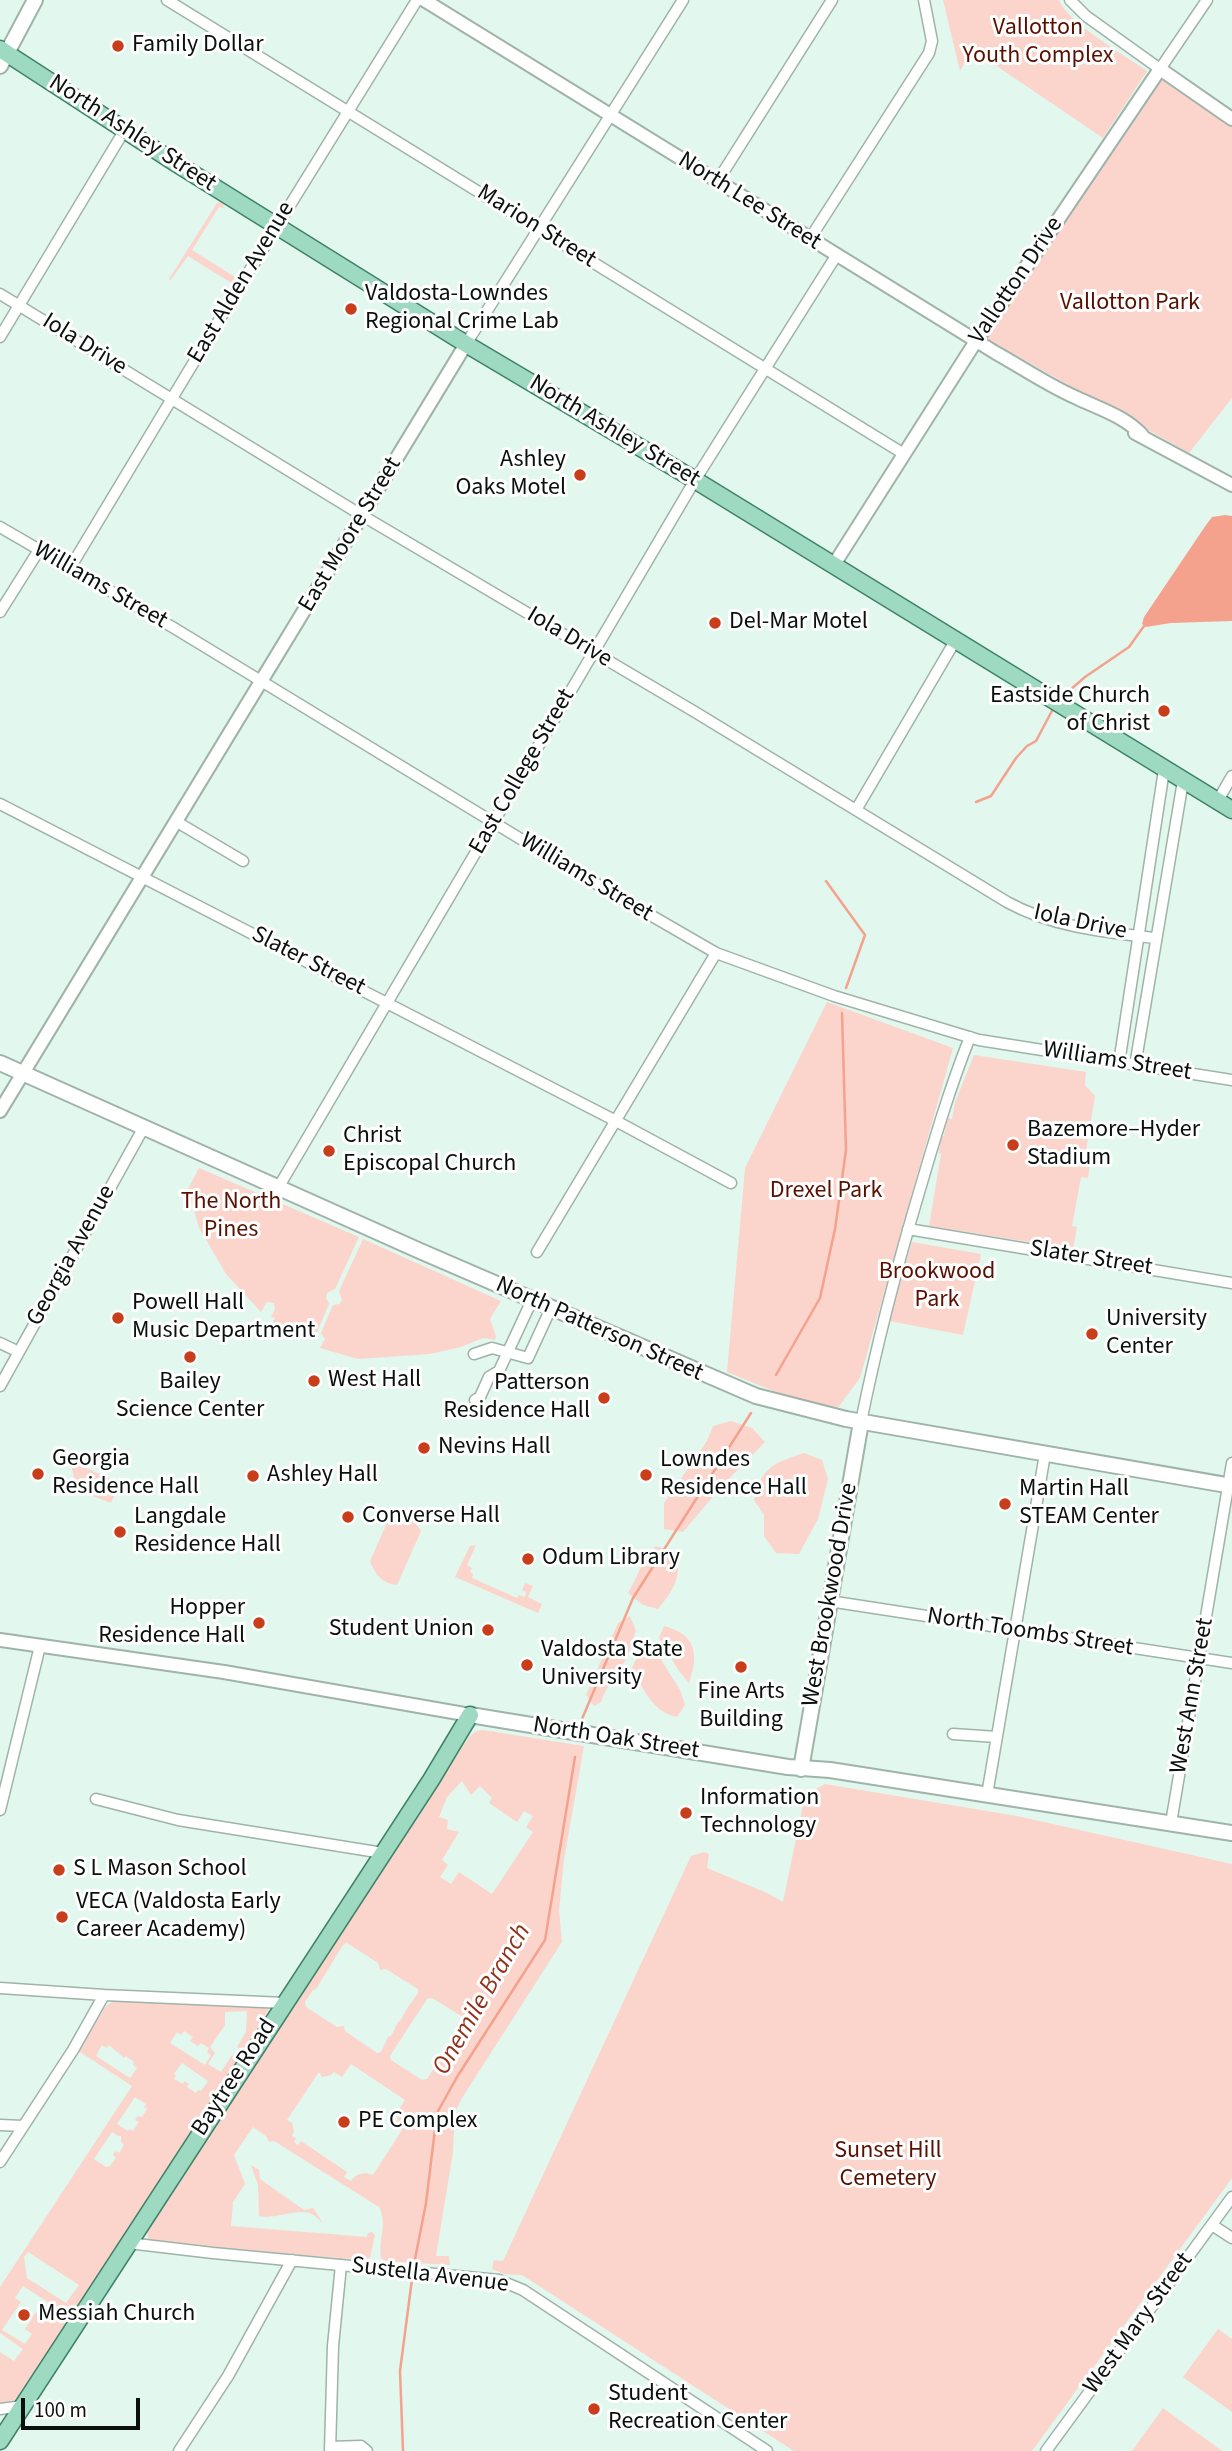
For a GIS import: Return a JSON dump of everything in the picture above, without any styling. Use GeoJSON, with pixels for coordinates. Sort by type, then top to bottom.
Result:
{"type":"FeatureCollection","features":[{"type":"Feature","properties":{"kind":"main road"},"geometry":{"type":"LineString","coordinates":[[3,56],[36,0]]}},
{"type":"Feature","properties":{"kind":"main road","name":"North Ashley Street"},"geometry":{"type":"LineString","coordinates":[[3,56],[466,344],[695,480],[1232,810]]}},
{"type":"Feature","properties":{"kind":"main road","name":"North Patterson Street"},"geometry":{"type":"LineString","coordinates":[[0,1063],[532,1300],[756,1396],[861,1422],[1230,1485]]}},
{"type":"Feature","properties":{"kind":"main road","name":"West Brookwood Drive"},"geometry":{"type":"LineString","coordinates":[[801,1769],[861,1422]]}},
{"type":"Feature","properties":{"kind":"main road","name":"North Oak Street"},"geometry":{"type":"LineString","coordinates":[[470,1715],[801,1769],[830,1770],[1232,1833]]}},
{"type":"Feature","properties":{"kind":"main road","name":"Baytree Road"},"geometry":{"type":"LineString","coordinates":[[0,2441],[470,1715]]}},
{"type":"Feature","properties":{"kind":"street","name":"Marion Street"},"geometry":{"type":"LineString","coordinates":[[167,0],[904,454]]}},
{"type":"Feature","properties":{"kind":"street","name":"East Alden Avenue"},"geometry":{"type":"LineString","coordinates":[[70,568],[417,0]]}},
{"type":"Feature","properties":{"kind":"street","name":"North Lee Street"},"geometry":{"type":"LineString","coordinates":[[424,0],[809,240],[1078,399],[1091,412],[1128,431],[1142,435],[1232,485]]}},
{"type":"Feature","properties":{"kind":"street","name":"East Moore Street"},"geometry":{"type":"LineString","coordinates":[[0,1111],[466,344],[682,0]]}},
{"type":"Feature","properties":{"kind":"street"},"geometry":{"type":"LineString","coordinates":[[717,182],[832,0]]}},
{"type":"Feature","properties":{"kind":"street"},"geometry":{"type":"LineString","coordinates":[[809,240],[929,53],[932,41],[924,0]]}},
{"type":"Feature","properties":{"kind":"street"},"geometry":{"type":"LineString","coordinates":[[1070,0],[1086,16],[1232,119]]}},
{"type":"Feature","properties":{"kind":"street","name":"Vallotton Drive"},"geometry":{"type":"LineString","coordinates":[[834,566],[976,341],[1207,0]]}},
{"type":"Feature","properties":{"kind":"street"},"geometry":{"type":"LineString","coordinates":[[0,337],[124,131]]}},
{"type":"Feature","properties":{"kind":"street","name":"East College Street"},"geometry":{"type":"LineString","coordinates":[[278,1188],[695,480],[836,256]]}},
{"type":"Feature","properties":{"kind":"street","name":"Iola Drive"},"geometry":{"type":"LineString","coordinates":[[0,294],[363,516],[1028,914],[1056,922],[1155,938]]}},
{"type":"Feature","properties":{"kind":"street","name":"Williams Street"},"geometry":{"type":"LineString","coordinates":[[0,527],[174,628],[494,823],[716,953],[834,996],[970,1037],[1232,1080]]}},
{"type":"Feature","properties":{"kind":"street"},"geometry":{"type":"LineString","coordinates":[[0,612],[39,550]]}},
{"type":"Feature","properties":{"kind":"street"},"geometry":{"type":"LineString","coordinates":[[856,810],[955,641]]}},
{"type":"Feature","properties":{"kind":"street"},"geometry":{"type":"LineString","coordinates":[[1119,1063],[1164,770]]}},
{"type":"Feature","properties":{"kind":"street"},"geometry":{"type":"LineString","coordinates":[[1217,802],[1232,776]]}},
{"type":"Feature","properties":{"kind":"street"},"geometry":{"type":"LineString","coordinates":[[1135,1066],[1183,781]]}},
{"type":"Feature","properties":{"kind":"street","name":"Slater Street"},"geometry":{"type":"LineString","coordinates":[[0,804],[616,1121],[731,1183]]}},
{"type":"Feature","properties":{"kind":"street"},"geometry":{"type":"LineString","coordinates":[[177,822],[243,861]]}},
{"type":"Feature","properties":{"kind":"street"},"geometry":{"type":"LineString","coordinates":[[537,1252],[716,953]]}},
{"type":"Feature","properties":{"kind":"street"},"geometry":{"type":"LineString","coordinates":[[861,1422],[882,1325],[908,1229],[944,1107],[970,1037]]}},
{"type":"Feature","properties":{"kind":"street","name":"Georgia Avenue"},"geometry":{"type":"LineString","coordinates":[[0,1386],[144,1127]]}},
{"type":"Feature","properties":{"kind":"street","name":"Slater Street"},"geometry":{"type":"LineString","coordinates":[[908,1229],[1232,1283]]}},
{"type":"Feature","properties":{"kind":"street"},"geometry":{"type":"LineString","coordinates":[[475,1400],[480,1397],[489,1377],[499,1371],[532,1300]]}},
{"type":"Feature","properties":{"kind":"street"},"geometry":{"type":"LineString","coordinates":[[474,1354],[492,1348],[528,1358],[551,1308]]}},
{"type":"Feature","properties":{"kind":"street"},"geometry":{"type":"LineString","coordinates":[[0,1343],[19,1352]]}},
{"type":"Feature","properties":{"kind":"street"},"geometry":{"type":"LineString","coordinates":[[987,1795],[1045,1454]]}},
{"type":"Feature","properties":{"kind":"street","name":"West Ann Street"},"geometry":{"type":"LineString","coordinates":[[1171,1824],[1232,1463]]}},
{"type":"Feature","properties":{"kind":"street","name":"North Toombs Street"},"geometry":{"type":"LineString","coordinates":[[829,1601],[1232,1663]]}},
{"type":"Feature","properties":{"kind":"street","name":"North Oak Street"},"geometry":{"type":"LineString","coordinates":[[0,1640],[224,1671],[470,1715]]}},
{"type":"Feature","properties":{"kind":"street"},"geometry":{"type":"LineString","coordinates":[[0,1810],[40,1646]]}},
{"type":"Feature","properties":{"kind":"street"},"geometry":{"type":"LineString","coordinates":[[953,1734],[997,1737]]}},
{"type":"Feature","properties":{"kind":"street"},"geometry":{"type":"LineString","coordinates":[[96,1800],[178,1820],[383,1853]]}},
{"type":"Feature","properties":{"kind":"street"},"geometry":{"type":"LineString","coordinates":[[0,1988],[285,2003]]}},
{"type":"Feature","properties":{"kind":"street"},"geometry":{"type":"LineString","coordinates":[[0,2162],[73,2050],[104,1995]]}},
{"type":"Feature","properties":{"kind":"street"},"geometry":{"type":"LineString","coordinates":[[0,2125],[23,2126]]}},
{"type":"Feature","properties":{"kind":"street","name":"West Mary Street"},"geometry":{"type":"LineString","coordinates":[[1046,2451],[1232,2197]]}},
{"type":"Feature","properties":{"kind":"street"},"geometry":{"type":"LineString","coordinates":[[1212,2225],[1232,2238]]}},
{"type":"Feature","properties":{"kind":"street","name":"Sustella Avenue"},"geometry":{"type":"LineString","coordinates":[[128,2243],[499,2280],[517,2287],[767,2451]]}},
{"type":"Feature","properties":{"kind":"street"},"geometry":{"type":"LineString","coordinates":[[179,2451],[228,2376],[292,2260]]}},
{"type":"Feature","properties":{"kind":"street"},"geometry":{"type":"LineString","coordinates":[[341,2265],[333,2346],[330,2449],[361,2446],[367,2451]]}},
{"type":"Feature","properties":{"kind":"street"},"geometry":{"type":"LineString","coordinates":[[0,2409],[23,2406]]}},
{"type":"Feature","properties":{"kind":"green space","name":"Vallotton Youth Complex"},"geometry":{"type":"Polygon","coordinates":[[[943,0],[1059,0],[1064,9],[1085,28],[1147,71],[1103,138],[979,54],[966,61],[960,71],[943,0]]]}},
{"type":"Feature","properties":{"kind":"green space","name":"Vallotton Park"},"geometry":{"type":"Polygon","coordinates":[[[1164,80],[1232,126],[1232,398],[1189,453],[987,339],[987,334],[1154,85],[1164,80]]]}},
{"type":"Feature","properties":{"kind":"green space"},"geometry":{"type":"Polygon","coordinates":[[[221,202],[225,208],[219,207],[192,250],[235,277],[240,274],[238,282],[233,284],[188,256],[170,281],[217,203],[221,202]]]}},
{"type":"Feature","properties":{"kind":"green space","name":"Drexel Park"},"geometry":{"type":"Polygon","coordinates":[[[827,1002],[953,1048],[860,1378],[837,1409],[795,1400],[727,1372],[745,1168],[827,1002]]]}},
{"type":"Feature","properties":{"kind":"green space","name":"Bazemore–Hyder Stadium"},"geometry":{"type":"Polygon","coordinates":[[[974,1055],[1086,1072],[1085,1085],[1095,1096],[1085,1157],[1091,1158],[1088,1178],[1081,1177],[1072,1226],[1077,1227],[1073,1249],[929,1226],[941,1154],[941,1136],[944,1136],[947,1118],[952,1119],[955,1102],[974,1055]]]}},
{"type":"Feature","properties":{"kind":"green space","name":"The North Pines"},"geometry":{"type":"Polygon","coordinates":[[[199,1168],[359,1237],[335,1289],[327,1293],[329,1304],[317,1332],[310,1332],[306,1341],[273,1322],[275,1318],[271,1317],[275,1309],[274,1303],[267,1302],[261,1312],[226,1274],[199,1228],[188,1189],[199,1168]]]}},
{"type":"Feature","properties":{"kind":"green space"},"geometry":{"type":"Polygon","coordinates":[[[363,1239],[501,1301],[490,1319],[495,1340],[483,1338],[461,1347],[430,1354],[358,1359],[320,1348],[325,1339],[321,1333],[333,1305],[342,1300],[339,1291],[363,1239]]]}},
{"type":"Feature","properties":{"kind":"green space","name":"Brookwood Park"},"geometry":{"type":"Polygon","coordinates":[[[912,1242],[981,1254],[963,1335],[889,1321],[912,1242]]]}},
{"type":"Feature","properties":{"kind":"green space"},"geometry":{"type":"Polygon","coordinates":[[[731,1421],[752,1428],[765,1442],[722,1486],[683,1532],[664,1529],[664,1503],[707,1441],[713,1426],[731,1421]]]}},
{"type":"Feature","properties":{"kind":"green space"},"geometry":{"type":"Polygon","coordinates":[[[804,1453],[822,1460],[828,1479],[818,1519],[799,1554],[776,1553],[764,1536],[764,1515],[754,1500],[757,1489],[770,1468],[804,1453]]]}},
{"type":"Feature","properties":{"kind":"green space"},"geometry":{"type":"Polygon","coordinates":[[[70,1461],[120,1483],[111,1503],[77,1490],[70,1461]]]}},
{"type":"Feature","properties":{"kind":"green space"},"geometry":{"type":"Polygon","coordinates":[[[392,1512],[415,1522],[421,1531],[397,1585],[379,1577],[370,1561],[392,1512]]]}},
{"type":"Feature","properties":{"kind":"green space"},"geometry":{"type":"Polygon","coordinates":[[[476,1545],[467,1565],[472,1568],[472,1578],[517,1598],[519,1595],[525,1597],[526,1592],[522,1590],[525,1583],[533,1586],[528,1597],[542,1604],[538,1613],[455,1577],[470,1546],[476,1545]]]}},
{"type":"Feature","properties":{"kind":"green space"},"geometry":{"type":"Polygon","coordinates":[[[656,1546],[675,1553],[678,1569],[672,1589],[658,1609],[643,1605],[628,1593],[644,1562],[656,1546]]]}},
{"type":"Feature","properties":{"kind":"green space"},"geometry":{"type":"Polygon","coordinates":[[[630,1616],[636,1631],[630,1650],[601,1702],[594,1706],[586,1695],[618,1623],[630,1616]]]}},
{"type":"Feature","properties":{"kind":"green space"},"geometry":{"type":"Polygon","coordinates":[[[664,1626],[683,1634],[689,1640],[694,1663],[689,1683],[659,1638],[664,1626]]]}},
{"type":"Feature","properties":{"kind":"green space"},"geometry":{"type":"Polygon","coordinates":[[[645,1640],[650,1642],[680,1690],[685,1705],[677,1717],[655,1705],[632,1668],[645,1640]]]}},
{"type":"Feature","properties":{"kind":"green space"},"geometry":{"type":"Polygon","coordinates":[[[476,1731],[584,1746],[564,1860],[559,1910],[562,1942],[455,2112],[453,2152],[436,2256],[449,2256],[450,2265],[385,2261],[381,2258],[383,2220],[379,2207],[274,2141],[269,2142],[266,2136],[253,2127],[234,2155],[245,2184],[233,2202],[231,2226],[367,2237],[368,2233],[372,2232],[375,2235],[370,2258],[365,2260],[149,2243],[147,2232],[469,1737],[476,1731]],[[462,1781],[447,1797],[439,1817],[448,1820],[447,1829],[459,1832],[442,1860],[448,1865],[440,1877],[451,1884],[459,1872],[492,1894],[533,1832],[526,1827],[533,1816],[524,1811],[517,1822],[489,1803],[492,1798],[480,1786],[471,1795],[462,1781]],[[347,1943],[305,2002],[306,2007],[337,2027],[344,2026],[345,2031],[377,2053],[381,2052],[418,1989],[386,1969],[380,1970],[378,1963],[347,1943]],[[432,1998],[427,1999],[390,2056],[391,2060],[422,2080],[427,2079],[464,2022],[463,2017],[432,1998]],[[351,2064],[342,2077],[334,2072],[322,2077],[319,2072],[287,2120],[292,2123],[292,2136],[296,2138],[294,2142],[298,2145],[301,2141],[347,2172],[344,2177],[351,2181],[360,2174],[373,2175],[402,2130],[398,2127],[397,2112],[405,2100],[351,2064]]]}},
{"type":"Feature","properties":{"kind":"green space","name":"Sunset Hill Cemetery"},"geometry":{"type":"Polygon","coordinates":[[[825,1784],[1017,1816],[1232,1864],[1232,2178],[1032,2451],[794,2451],[522,2275],[504,2274],[492,2269],[494,2260],[503,2261],[691,1856],[704,1852],[709,1854],[707,1868],[783,1902],[805,1795],[825,1784]]]}},
{"type":"Feature","properties":{"kind":"green space"},"geometry":{"type":"Polygon","coordinates":[[[115,2000],[235,2002],[269,2009],[244,2049],[237,2047],[246,2032],[247,2011],[225,2012],[225,2025],[210,2047],[215,2053],[208,2064],[221,2072],[232,2055],[237,2060],[19,2397],[0,2403],[0,2352],[14,2361],[23,2349],[0,2333],[0,2287],[132,2086],[77,2050],[106,2006],[115,2000]],[[184,2031],[181,2035],[177,2032],[170,2043],[205,2065],[211,2055],[207,2052],[209,2048],[190,2041],[193,2037],[184,2031]],[[102,2045],[96,2056],[130,2078],[137,2068],[133,2065],[134,2062],[126,2056],[124,2058],[109,2045],[107,2048],[102,2045]],[[182,2063],[174,2074],[174,2079],[183,2084],[185,2081],[189,2084],[187,2087],[196,2093],[201,2091],[208,2081],[182,2063]],[[135,2097],[117,2124],[133,2131],[139,2122],[135,2120],[138,2116],[142,2117],[147,2109],[144,2107],[146,2104],[135,2097]],[[112,2132],[94,2159],[106,2167],[116,2158],[113,2155],[115,2151],[119,2153],[124,2145],[121,2136],[112,2132]],[[28,2252],[24,2257],[27,2278],[66,2303],[79,2285],[28,2252]],[[23,2286],[15,2298],[21,2302],[2,2330],[25,2344],[32,2334],[25,2329],[36,2312],[43,2317],[51,2304],[23,2286]]]}},
{"type":"Feature","properties":{"kind":"green space"},"geometry":{"type":"Polygon","coordinates":[[[251,2165],[259,2170],[260,2179],[304,2210],[313,2208],[323,2223],[312,2214],[303,2212],[272,2217],[259,2216],[258,2185],[251,2165]]]}},
{"type":"Feature","properties":{"kind":"green space"},"geometry":{"type":"Polygon","coordinates":[[[1218,2329],[1232,2339],[1232,2412],[1183,2377],[1218,2329]]]}},
{"type":"Feature","properties":{"kind":"green space"},"geometry":{"type":"Polygon","coordinates":[[[1163,2408],[1222,2451],[1132,2451],[1163,2408]]]}},
{"type":"Feature","properties":{"kind":"shaded area"},"geometry":{"type":"Polygon","coordinates":[[[1232,516],[1232,621],[1171,623],[1146,627],[1142,624],[1144,617],[1206,525],[1212,517],[1232,516]]]}},
{"type":"Feature","properties":{"kind":"waterway"},"geometry":{"type":"LineString","coordinates":[[1062,697],[1085,677],[1129,647],[1144,626]]}},
{"type":"Feature","properties":{"kind":"waterway"},"geometry":{"type":"LineString","coordinates":[[976,802],[991,796],[1016,758],[1036,741],[1054,707]]}},
{"type":"Feature","properties":{"kind":"waterway","name":"Onemile Branch"},"geometry":{"type":"LineString","coordinates":[[826,881],[865,935],[846,988]]}},
{"type":"Feature","properties":{"kind":"waterway","name":"Onemile Branch"},"geometry":{"type":"LineString","coordinates":[[776,1375],[820,1298],[835,1229],[846,1150],[842,1013]]}},
{"type":"Feature","properties":{"kind":"waterway","name":"Onemile Branch"},"geometry":{"type":"LineString","coordinates":[[582,1719],[633,1598],[751,1413]]}},
{"type":"Feature","properties":{"kind":"waterway","name":"Onemile Branch"},"geometry":{"type":"LineString","coordinates":[[415,2259],[426,2203],[437,2113],[545,1940],[575,1757]]}},
{"type":"Feature","properties":{"kind":"waterway","name":"Onemile Branch"},"geometry":{"type":"LineString","coordinates":[[403,2451],[400,2371],[412,2279]]}},
{"type":"Feature","properties":{"kind":"place","name":"Family Dollar"},"geometry":{"type":"Point","coordinates":[118,46]}},
{"type":"Feature","properties":{"kind":"place","name":"Valdosta-Lowndes Regional Crime Lab"},"geometry":{"type":"Point","coordinates":[351,309]}},
{"type":"Feature","properties":{"kind":"place","name":"Ashley Oaks Motel"},"geometry":{"type":"Point","coordinates":[580,475]}},
{"type":"Feature","properties":{"kind":"place","name":"Del-Mar Motel"},"geometry":{"type":"Point","coordinates":[715,623]}},
{"type":"Feature","properties":{"kind":"place","name":"Eastside Church of Christ"},"geometry":{"type":"Point","coordinates":[1164,711]}},
{"type":"Feature","properties":{"kind":"place","name":"Bazemore–Hyder Stadium"},"geometry":{"type":"Point","coordinates":[1013,1145]}},
{"type":"Feature","properties":{"kind":"place","name":"Christ Episcopal Church"},"geometry":{"type":"Point","coordinates":[329,1151]}},
{"type":"Feature","properties":{"kind":"place","name":"Powell Hall Music Department"},"geometry":{"type":"Point","coordinates":[118,1318]}},
{"type":"Feature","properties":{"kind":"place","name":"University Center"},"geometry":{"type":"Point","coordinates":[1092,1334]}},
{"type":"Feature","properties":{"kind":"place","name":"Bailey Science Center"},"geometry":{"type":"Point","coordinates":[190,1357]}},
{"type":"Feature","properties":{"kind":"place","name":"West Hall"},"geometry":{"type":"Point","coordinates":[314,1381]}},
{"type":"Feature","properties":{"kind":"place","name":"Patterson Residence Hall"},"geometry":{"type":"Point","coordinates":[604,1398]}},
{"type":"Feature","properties":{"kind":"place","name":"Nevins Hall"},"geometry":{"type":"Point","coordinates":[424,1448]}},
{"type":"Feature","properties":{"kind":"place","name":"Georgia Residence Hall"},"geometry":{"type":"Point","coordinates":[38,1474]}},
{"type":"Feature","properties":{"kind":"place","name":"Lowndes Residence Hall"},"geometry":{"type":"Point","coordinates":[646,1475]}},
{"type":"Feature","properties":{"kind":"place","name":"Ashley Hall"},"geometry":{"type":"Point","coordinates":[253,1476]}},
{"type":"Feature","properties":{"kind":"place","name":"Martin Hall STEAM Center"},"geometry":{"type":"Point","coordinates":[1005,1504]}},
{"type":"Feature","properties":{"kind":"place","name":"Converse Hall"},"geometry":{"type":"Point","coordinates":[348,1517]}},
{"type":"Feature","properties":{"kind":"place","name":"Langdale Residence Hall"},"geometry":{"type":"Point","coordinates":[120,1532]}},
{"type":"Feature","properties":{"kind":"place","name":"Odum Library"},"geometry":{"type":"Point","coordinates":[528,1559]}},
{"type":"Feature","properties":{"kind":"place","name":"Hopper Residence Hall"},"geometry":{"type":"Point","coordinates":[259,1623]}},
{"type":"Feature","properties":{"kind":"place","name":"Student Union"},"geometry":{"type":"Point","coordinates":[488,1630]}},
{"type":"Feature","properties":{"kind":"place","name":"Valdosta State University"},"geometry":{"type":"Point","coordinates":[527,1665]}},
{"type":"Feature","properties":{"kind":"place","name":"Fine Arts Building"},"geometry":{"type":"Point","coordinates":[741,1667]}},
{"type":"Feature","properties":{"kind":"place","name":"Information Technology"},"geometry":{"type":"Point","coordinates":[686,1813]}},
{"type":"Feature","properties":{"kind":"place","name":"S L Mason School"},"geometry":{"type":"Point","coordinates":[59,1870]}},
{"type":"Feature","properties":{"kind":"place","name":"VECA (Valdosta Early Career Academy)"},"geometry":{"type":"Point","coordinates":[62,1917]}},
{"type":"Feature","properties":{"kind":"place","name":"PE Complex"},"geometry":{"type":"Point","coordinates":[344,2122]}},
{"type":"Feature","properties":{"kind":"place","name":"Messiah Church"},"geometry":{"type":"Point","coordinates":[24,2315]}},
{"type":"Feature","properties":{"kind":"place","name":"Student Recreation Center"},"geometry":{"type":"Point","coordinates":[594,2409]}}]}
